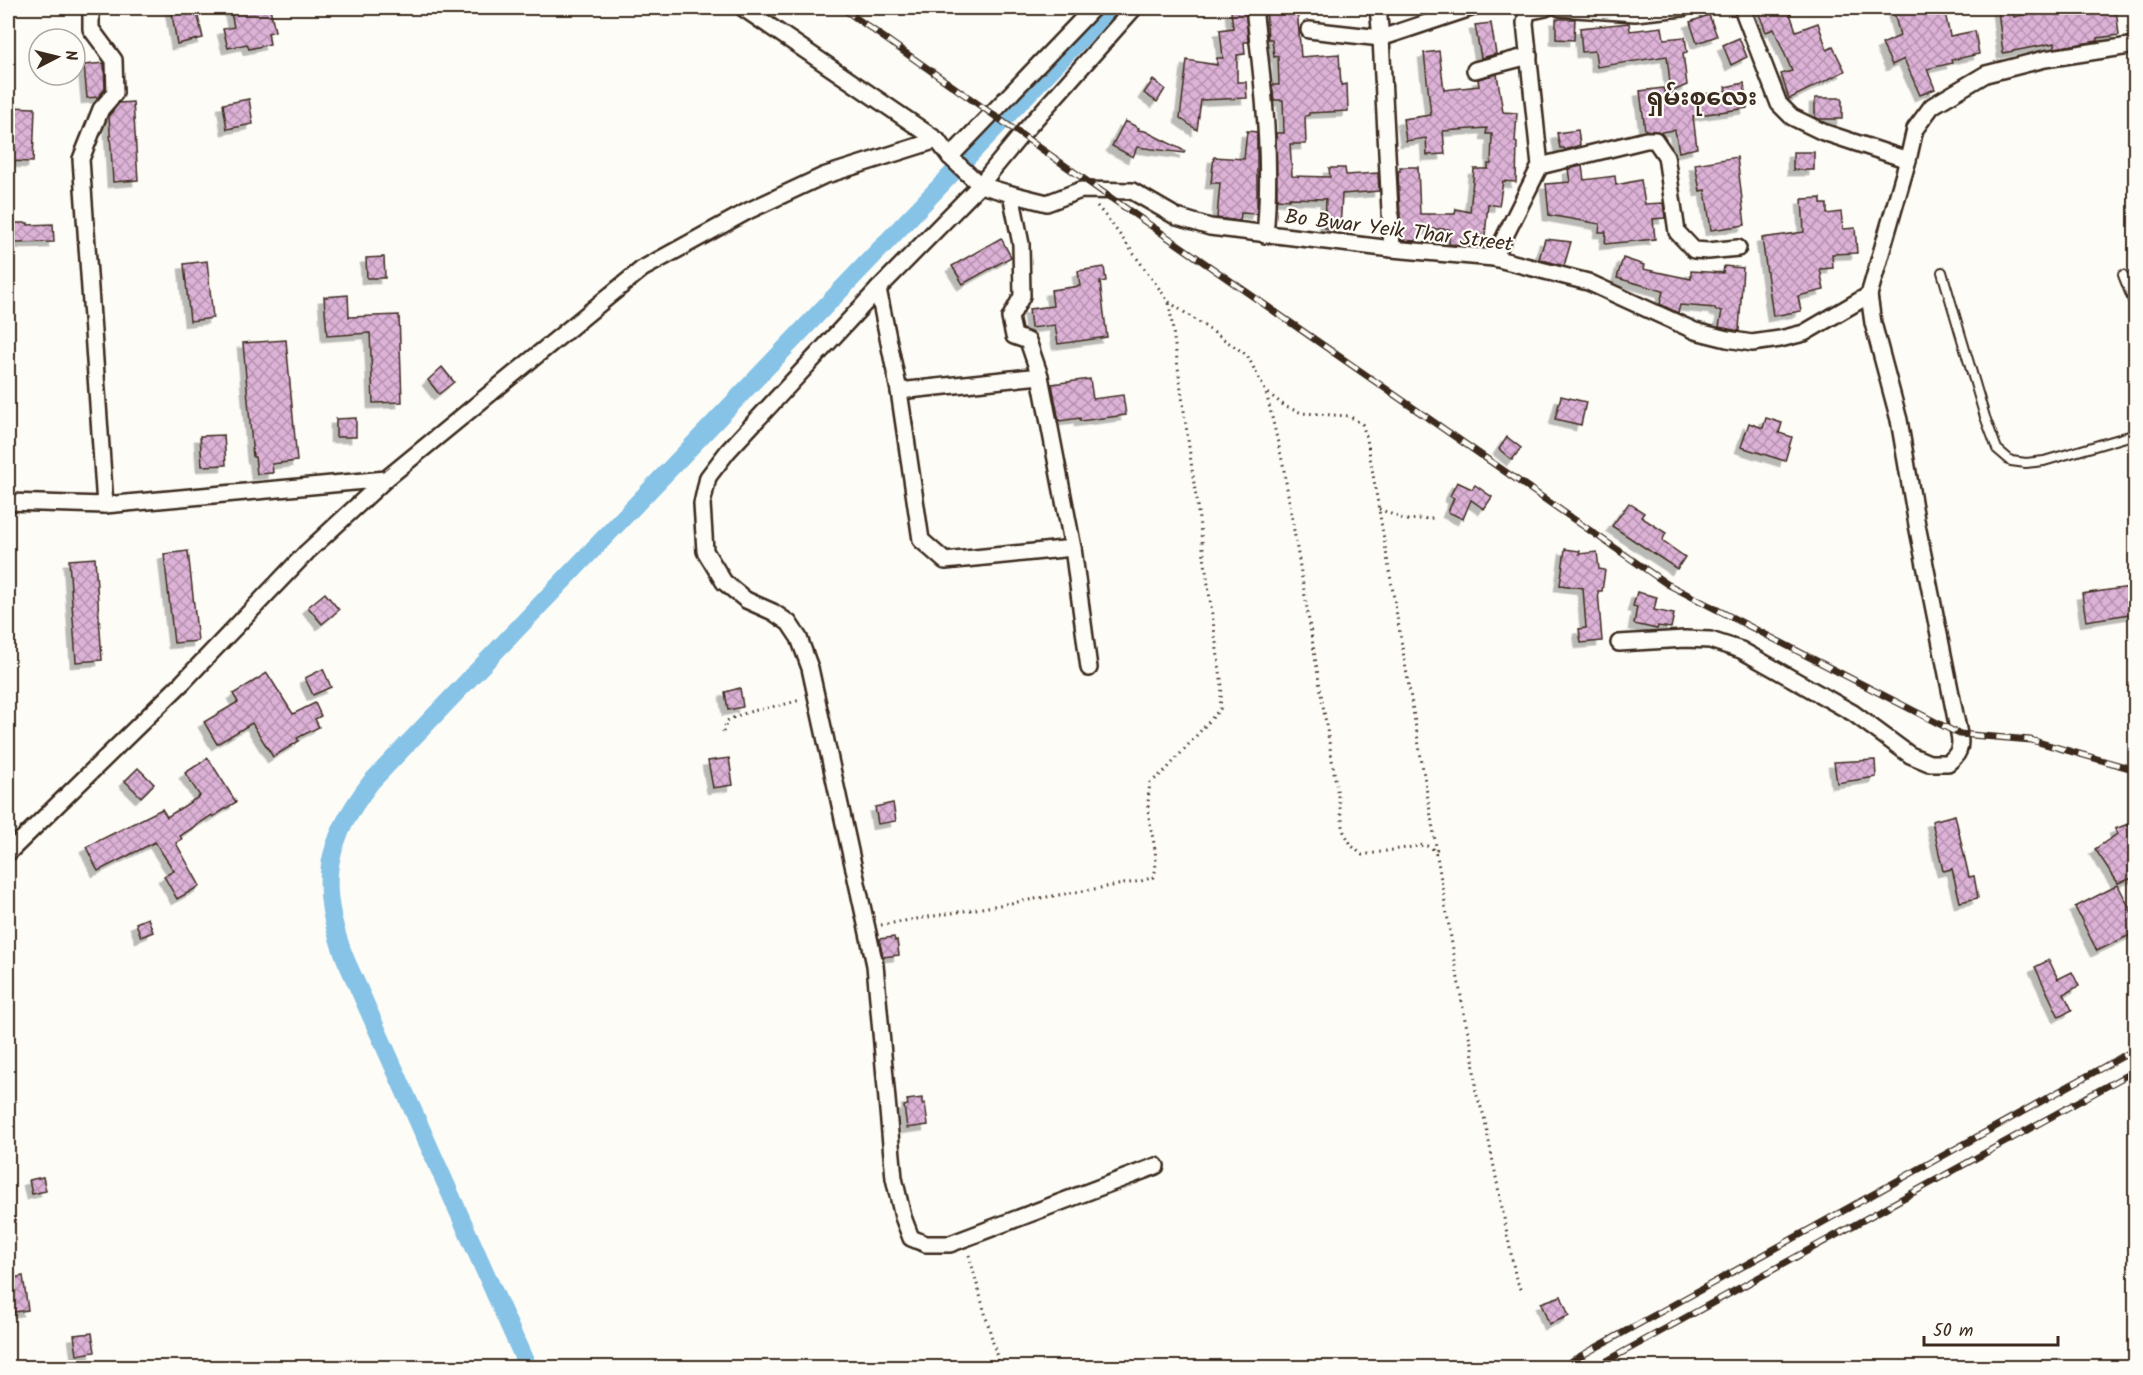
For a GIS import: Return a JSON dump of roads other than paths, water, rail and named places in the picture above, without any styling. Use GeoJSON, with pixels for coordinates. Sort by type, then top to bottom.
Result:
{"type":"FeatureCollection","features":[{"type":"Feature","properties":{"kind":"street"},"geometry":{"type":"LineString","coordinates":[[91,8],[91,29],[114,60],[115,93],[101,109],[81,159],[105,505]]}},
{"type":"Feature","properties":{"kind":"street","name":"Bo Bwar Yeik Thar Street"},"geometry":{"type":"LineString","coordinates":[[743,8],[937,140],[950,157],[980,185],[1011,194],[1047,203],[1081,190],[1132,191],[1177,217],[1210,226],[1265,235],[1494,258],[1588,282],[1695,331],[1752,343],[1804,333],[1869,296]]}},
{"type":"Feature","properties":{"kind":"street"},"geometry":{"type":"LineString","coordinates":[[950,157],[1093,8]]}},
{"type":"Feature","properties":{"kind":"street"},"geometry":{"type":"LineString","coordinates":[[1134,8],[980,185],[878,289],[728,451],[708,477],[702,504],[705,551],[724,582],[746,600],[773,612],[789,623],[799,638],[810,668],[875,965],[894,1178],[903,1217],[911,1238],[926,1244],[950,1244],[1156,1166]]}},
{"type":"Feature","properties":{"kind":"street"},"geometry":{"type":"LineString","coordinates":[[1256,8],[1269,195],[1265,235]]}},
{"type":"Feature","properties":{"kind":"street"},"geometry":{"type":"LineString","coordinates":[[1378,8],[1382,38],[1392,249]]}},
{"type":"Feature","properties":{"kind":"street"},"geometry":{"type":"LineString","coordinates":[[1309,30],[1382,38],[1471,8]]}},
{"type":"Feature","properties":{"kind":"street"},"geometry":{"type":"LineString","coordinates":[[1494,258],[1540,166],[1524,10],[1546,8]]}},
{"type":"Feature","properties":{"kind":"street"},"geometry":{"type":"LineString","coordinates":[[1560,8],[1635,13],[1683,8]]}},
{"type":"Feature","properties":{"kind":"street"},"geometry":{"type":"LineString","coordinates":[[1742,8],[1779,104],[1792,117],[1823,132],[1908,160]]}},
{"type":"Feature","properties":{"kind":"street"},"geometry":{"type":"LineString","coordinates":[[1619,643],[1710,640],[1741,650],[1853,713],[1910,755],[1929,763],[1948,763],[1958,754],[1961,741],[1917,525],[1899,420],[1869,296],[1915,129],[1932,106],[1986,74],[2045,59],[2136,45]]}},
{"type":"Feature","properties":{"kind":"street"},"geometry":{"type":"LineString","coordinates":[[1475,70],[1529,56]]}},
{"type":"Feature","properties":{"kind":"street"},"geometry":{"type":"LineString","coordinates":[[8,853],[182,683],[307,552],[386,479],[642,269],[748,211],[823,176],[937,140]]}},
{"type":"Feature","properties":{"kind":"street"},"geometry":{"type":"LineString","coordinates":[[1540,166],[1646,140],[1655,140],[1666,156],[1677,232],[1694,250],[1738,248]]}},
{"type":"Feature","properties":{"kind":"street"},"geometry":{"type":"LineString","coordinates":[[1011,194],[1021,244],[1022,296],[1010,318],[1014,336],[1028,341],[1040,376],[1073,548],[1089,668]]}},
{"type":"Feature","properties":{"kind":"street"},"geometry":{"type":"LineString","coordinates":[[878,289],[899,392],[921,540],[945,561],[1073,548]]}},
{"type":"Feature","properties":{"kind":"street"},"geometry":{"type":"LineString","coordinates":[[899,392],[1040,376]]}},
{"type":"Feature","properties":{"kind":"street"},"geometry":{"type":"LineString","coordinates":[[8,502],[105,505],[386,479]]}},
{"type":"Feature","properties":{"kind":"lane"},"geometry":{"type":"LineString","coordinates":[[1942,272],[1985,417],[1997,449],[2012,461],[2026,463],[2044,461],[2136,434]]}},
{"type":"Feature","properties":{"kind":"lane"},"geometry":{"type":"LineString","coordinates":[[2123,275],[2136,308]]}},
{"type":"Feature","properties":{"kind":"waterway"},"geometry":{"type":"LineString","coordinates":[[528,1368],[345,958],[336,932],[329,887],[330,866],[343,825],[371,782],[1110,8]]}},
{"type":"Feature","properties":{"kind":"railway"},"geometry":{"type":"LineString","coordinates":[[842,8],[1667,584],[1959,734],[2031,740],[2136,770]]}},
{"type":"Feature","properties":{"kind":"railway"},"geometry":{"type":"LineString","coordinates":[[1559,1368],[2136,1049]]}},
{"type":"Feature","properties":{"kind":"railway"},"geometry":{"type":"LineString","coordinates":[[1594,1368],[2136,1070]]}},
{"type":"Feature","properties":{"kind":"district","name":"ရှမ်းစုလေး"},"geometry":{"type":"Point","coordinates":[1702,97]}}]}
